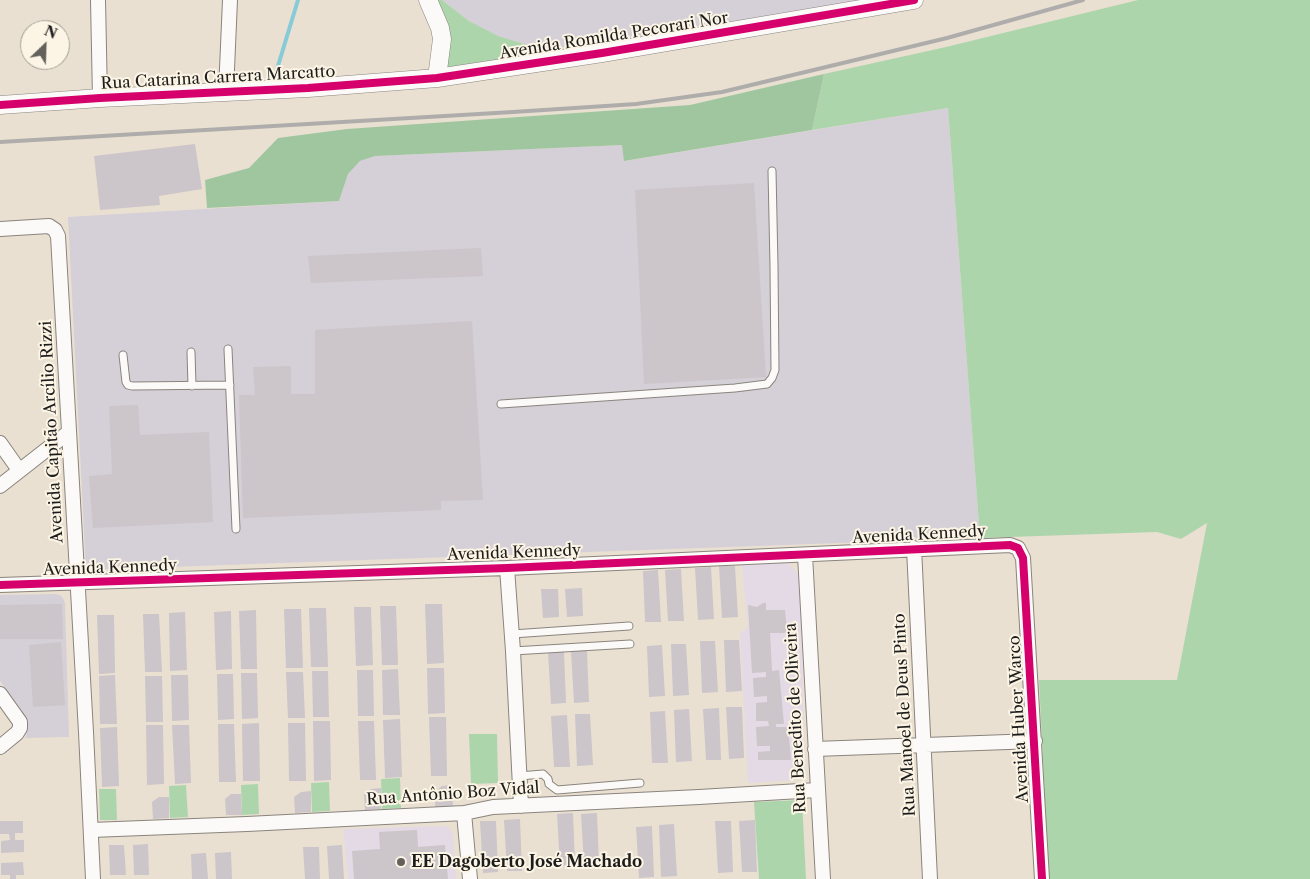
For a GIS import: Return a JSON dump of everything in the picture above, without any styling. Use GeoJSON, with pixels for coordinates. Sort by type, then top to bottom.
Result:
{"type":"FeatureCollection","features":[{"type":"Feature","properties":{"kind":"street"},"geometry":{"type":"LineString","coordinates":[[98,0],[100,98]]}},
{"type":"Feature","properties":{"kind":"street"},"geometry":{"type":"LineString","coordinates":[[226,92],[230,0]]}},
{"type":"Feature","properties":{"kind":"street"},"geometry":{"type":"LineString","coordinates":[[428,0],[434,10],[442,38],[437,78]]}},
{"type":"Feature","properties":{"kind":"street","name":"Avenida Romilda Pecorari Nor"},"geometry":{"type":"LineString","coordinates":[[437,78],[602,53],[885,2],[914,0]]}},
{"type":"Feature","properties":{"kind":"street","name":"Rua Catarina Carrera Marcatto"},"geometry":{"type":"LineString","coordinates":[[0,105],[437,78]]}},
{"type":"Feature","properties":{"kind":"street","name":"Avenida Capitão Arcílio Rizzi"},"geometry":{"type":"LineString","coordinates":[[0,229],[49,226],[58,236],[93,879]]}},
{"type":"Feature","properties":{"kind":"street"},"geometry":{"type":"LineString","coordinates":[[0,486],[70,432]]}},
{"type":"Feature","properties":{"kind":"street"},"geometry":{"type":"LineString","coordinates":[[0,443],[19,470]]}},
{"type":"Feature","properties":{"kind":"street","name":"Avenida Kennedy"},"geometry":{"type":"LineString","coordinates":[[0,585],[507,568],[1010,545],[1018,548],[1023,558]]}},
{"type":"Feature","properties":{"kind":"street","name":"Rua Manoel de Deus Pinto"},"geometry":{"type":"LineString","coordinates":[[914,548],[930,879]]}},
{"type":"Feature","properties":{"kind":"street","name":"Rua Benedito de Oliveira"},"geometry":{"type":"LineString","coordinates":[[804,555],[822,879]]}},
{"type":"Feature","properties":{"kind":"street","name":"Avenida Huber Warco"},"geometry":{"type":"LineString","coordinates":[[1023,558],[1042,879]]}},
{"type":"Feature","properties":{"kind":"street"},"geometry":{"type":"LineString","coordinates":[[507,568],[521,806]]}},
{"type":"Feature","properties":{"kind":"street"},"geometry":{"type":"LineString","coordinates":[[0,694],[20,722],[18,733],[0,746]]}},
{"type":"Feature","properties":{"kind":"street"},"geometry":{"type":"LineString","coordinates":[[815,749],[1035,741]]}},
{"type":"Feature","properties":{"kind":"street","name":"Rua Antônio Boz Vidal"},"geometry":{"type":"LineString","coordinates":[[91,830],[464,813],[493,807],[817,790]]}},
{"type":"Feature","properties":{"kind":"street"},"geometry":{"type":"LineString","coordinates":[[464,813],[470,879]]}},
{"type":"Feature","properties":{"kind":"lane"},"geometry":{"type":"LineString","coordinates":[[501,404],[767,384],[775,370],[772,171]]}},
{"type":"Feature","properties":{"kind":"lane"},"geometry":{"type":"LineString","coordinates":[[228,349],[236,529]]}},
{"type":"Feature","properties":{"kind":"lane"},"geometry":{"type":"LineString","coordinates":[[191,352],[192,386]]}},
{"type":"Feature","properties":{"kind":"lane"},"geometry":{"type":"LineString","coordinates":[[124,356],[126,382],[128,385],[136,387],[230,385]]}},
{"type":"Feature","properties":{"kind":"lane"},"geometry":{"type":"LineString","coordinates":[[512,634],[629,626]]}},
{"type":"Feature","properties":{"kind":"lane"},"geometry":{"type":"LineString","coordinates":[[513,651],[630,644]]}},
{"type":"Feature","properties":{"kind":"lane"},"geometry":{"type":"LineString","coordinates":[[519,776],[543,774],[548,779],[549,784],[557,790],[640,783]]}},
{"type":"Feature","properties":{"kind":"shaded area"},"geometry":{"type":"Polygon","coordinates":[[[442,0],[866,0],[573,49],[531,46],[496,36],[469,21],[442,0]]]}},
{"type":"Feature","properties":{"kind":"shaded area"},"geometry":{"type":"Polygon","coordinates":[[[948,108],[980,538],[86,570],[68,217],[339,201],[348,174],[360,161],[375,156],[622,145],[625,161],[948,108]]]}},
{"type":"Feature","properties":{"kind":"shaded area"},"geometry":{"type":"Polygon","coordinates":[[[787,563],[796,571],[800,579],[805,774],[804,777],[798,780],[748,783],[740,633],[748,627],[742,565],[787,563]]]}},
{"type":"Feature","properties":{"kind":"shaded area"},"geometry":{"type":"Polygon","coordinates":[[[0,595],[60,595],[65,603],[69,737],[26,738],[27,728],[21,709],[0,681],[0,595]]]}},
{"type":"Feature","properties":{"kind":"shaded area","name":"EE Dagoberto José Machado"},"geometry":{"type":"Polygon","coordinates":[[[445,826],[453,834],[456,879],[348,879],[343,829],[445,826]]]}},
{"type":"Feature","properties":{"kind":"green space"},"geometry":{"type":"Polygon","coordinates":[[[435,0],[442,0],[469,21],[498,36],[531,46],[573,49],[444,69],[435,0]]]}},
{"type":"Feature","properties":{"kind":"green space"},"geometry":{"type":"Polygon","coordinates":[[[1138,0],[1310,0],[1310,879],[1049,879],[1039,680],[1177,680],[1207,523],[1181,539],[1157,532],[980,538],[948,108],[812,130],[824,74],[946,47],[1138,0]]]}},
{"type":"Feature","properties":{"kind":"green space"},"geometry":{"type":"Polygon","coordinates":[[[824,74],[812,130],[624,161],[622,145],[375,156],[360,161],[348,174],[339,201],[207,208],[205,180],[249,168],[278,138],[347,129],[690,105],[824,74]]]}},
{"type":"Feature","properties":{"kind":"green space"},"geometry":{"type":"Polygon","coordinates":[[[469,734],[497,734],[498,783],[471,784],[469,734]]]}},
{"type":"Feature","properties":{"kind":"green space"},"geometry":{"type":"Polygon","coordinates":[[[400,778],[401,808],[382,809],[381,779],[400,778]]]}},
{"type":"Feature","properties":{"kind":"green space"},"geometry":{"type":"Polygon","coordinates":[[[329,782],[330,811],[312,812],[311,783],[329,782]]]}},
{"type":"Feature","properties":{"kind":"green space"},"geometry":{"type":"Polygon","coordinates":[[[258,784],[259,814],[242,815],[241,785],[258,784]]]}},
{"type":"Feature","properties":{"kind":"green space"},"geometry":{"type":"Polygon","coordinates":[[[186,785],[188,817],[170,818],[169,786],[186,785]]]}},
{"type":"Feature","properties":{"kind":"green space"},"geometry":{"type":"Polygon","coordinates":[[[99,789],[116,789],[117,820],[100,820],[99,789]]]}},
{"type":"Feature","properties":{"kind":"green space"},"geometry":{"type":"Polygon","coordinates":[[[802,800],[806,879],[759,879],[754,802],[802,800]]]}},
{"type":"Feature","properties":{"kind":"building"},"geometry":{"type":"Polygon","coordinates":[[[195,144],[202,189],[159,196],[160,205],[100,210],[94,156],[195,144]]]}},
{"type":"Feature","properties":{"kind":"building"},"geometry":{"type":"Polygon","coordinates":[[[754,183],[766,377],[644,384],[635,190],[754,183]]]}},
{"type":"Feature","properties":{"kind":"building"},"geometry":{"type":"Polygon","coordinates":[[[481,248],[483,276],[311,283],[308,256],[481,248]]]}},
{"type":"Feature","properties":{"kind":"building"},"geometry":{"type":"Polygon","coordinates":[[[472,321],[483,500],[441,501],[441,510],[243,518],[239,395],[255,395],[253,367],[291,366],[291,394],[315,394],[315,330],[472,321]]]}},
{"type":"Feature","properties":{"kind":"building"},"geometry":{"type":"Polygon","coordinates":[[[138,405],[140,435],[209,432],[213,522],[93,528],[89,476],[112,474],[109,406],[138,405]]]}},
{"type":"Feature","properties":{"kind":"building"},"geometry":{"type":"Polygon","coordinates":[[[719,566],[735,566],[738,617],[722,618],[719,566]]]}},
{"type":"Feature","properties":{"kind":"building"},"geometry":{"type":"Polygon","coordinates":[[[711,567],[714,619],[698,620],[695,568],[711,567]]]}},
{"type":"Feature","properties":{"kind":"building"},"geometry":{"type":"Polygon","coordinates":[[[681,569],[684,621],[668,621],[665,570],[681,569]]]}},
{"type":"Feature","properties":{"kind":"building"},"geometry":{"type":"Polygon","coordinates":[[[658,570],[661,622],[645,622],[643,571],[658,570]]]}},
{"type":"Feature","properties":{"kind":"building"},"geometry":{"type":"Polygon","coordinates":[[[582,588],[583,616],[567,617],[565,589],[582,588]]]}},
{"type":"Feature","properties":{"kind":"building"},"geometry":{"type":"Polygon","coordinates":[[[541,589],[558,589],[559,617],[543,618],[541,589]]]}},
{"type":"Feature","properties":{"kind":"building"},"geometry":{"type":"Polygon","coordinates":[[[766,603],[766,610],[785,610],[787,633],[770,633],[772,671],[779,670],[784,724],[776,724],[776,727],[788,727],[791,760],[758,760],[758,752],[770,751],[770,746],[757,746],[756,727],[769,726],[768,721],[756,721],[756,703],[767,702],[767,696],[754,697],[753,678],[766,677],[766,672],[752,673],[748,605],[757,607],[766,603]]]}},
{"type":"Feature","properties":{"kind":"building"},"geometry":{"type":"Polygon","coordinates":[[[62,604],[63,639],[0,639],[0,605],[62,604]]]}},
{"type":"Feature","properties":{"kind":"building"},"geometry":{"type":"Polygon","coordinates":[[[425,604],[442,604],[444,663],[427,664],[425,604]]]}},
{"type":"Feature","properties":{"kind":"building"},"geometry":{"type":"Polygon","coordinates":[[[380,606],[396,606],[398,665],[382,665],[380,606]]]}},
{"type":"Feature","properties":{"kind":"building"},"geometry":{"type":"Polygon","coordinates":[[[354,607],[371,607],[373,665],[356,666],[354,607]]]}},
{"type":"Feature","properties":{"kind":"building"},"geometry":{"type":"Polygon","coordinates":[[[309,608],[326,608],[328,667],[311,667],[309,608]]]}},
{"type":"Feature","properties":{"kind":"building"},"geometry":{"type":"Polygon","coordinates":[[[284,609],[301,609],[303,668],[286,668],[284,609]]]}},
{"type":"Feature","properties":{"kind":"building"},"geometry":{"type":"Polygon","coordinates":[[[256,610],[257,669],[241,669],[239,611],[256,610]]]}},
{"type":"Feature","properties":{"kind":"building"},"geometry":{"type":"Polygon","coordinates":[[[231,611],[232,669],[216,670],[214,612],[231,611]]]}},
{"type":"Feature","properties":{"kind":"building"},"geometry":{"type":"Polygon","coordinates":[[[185,612],[187,670],[170,671],[169,613],[185,612]]]}},
{"type":"Feature","properties":{"kind":"building"},"geometry":{"type":"Polygon","coordinates":[[[143,614],[159,614],[162,672],[145,672],[143,614]]]}},
{"type":"Feature","properties":{"kind":"building"},"geometry":{"type":"Polygon","coordinates":[[[97,615],[114,615],[115,673],[99,674],[97,615]]]}},
{"type":"Feature","properties":{"kind":"building"},"geometry":{"type":"Polygon","coordinates":[[[724,640],[739,640],[742,691],[726,692],[724,640]]]}},
{"type":"Feature","properties":{"kind":"building"},"geometry":{"type":"Polygon","coordinates":[[[700,641],[715,641],[718,692],[702,693],[700,641]]]}},
{"type":"Feature","properties":{"kind":"building"},"geometry":{"type":"Polygon","coordinates":[[[61,642],[65,705],[33,707],[29,645],[61,642]]]}},
{"type":"Feature","properties":{"kind":"building"},"geometry":{"type":"Polygon","coordinates":[[[671,644],[686,644],[689,695],[673,696],[671,644]]]}},
{"type":"Feature","properties":{"kind":"building"},"geometry":{"type":"Polygon","coordinates":[[[662,645],[665,696],[649,697],[647,646],[662,645]]]}},
{"type":"Feature","properties":{"kind":"building"},"geometry":{"type":"Polygon","coordinates":[[[571,651],[587,651],[589,702],[574,703],[571,651]]]}},
{"type":"Feature","properties":{"kind":"building"},"geometry":{"type":"Polygon","coordinates":[[[548,652],[564,652],[566,703],[551,704],[548,652]]]}},
{"type":"Feature","properties":{"kind":"building"},"geometry":{"type":"Polygon","coordinates":[[[427,668],[444,668],[445,713],[428,714],[427,668]]]}},
{"type":"Feature","properties":{"kind":"building"},"geometry":{"type":"Polygon","coordinates":[[[398,669],[400,715],[383,715],[382,670],[398,669]]]}},
{"type":"Feature","properties":{"kind":"building"},"geometry":{"type":"Polygon","coordinates":[[[357,670],[373,670],[374,716],[358,716],[357,670]]]}},
{"type":"Feature","properties":{"kind":"building"},"geometry":{"type":"Polygon","coordinates":[[[312,671],[328,671],[329,717],[313,717],[312,671]]]}},
{"type":"Feature","properties":{"kind":"building"},"geometry":{"type":"Polygon","coordinates":[[[286,672],[303,672],[305,718],[288,718],[286,672]]]}},
{"type":"Feature","properties":{"kind":"building"},"geometry":{"type":"Polygon","coordinates":[[[241,673],[257,673],[258,718],[242,719],[241,673]]]}},
{"type":"Feature","properties":{"kind":"building"},"geometry":{"type":"Polygon","coordinates":[[[217,674],[233,674],[234,719],[218,720],[217,674]]]}},
{"type":"Feature","properties":{"kind":"building"},"geometry":{"type":"Polygon","coordinates":[[[115,675],[117,724],[100,724],[99,676],[115,675]]]}},
{"type":"Feature","properties":{"kind":"building"},"geometry":{"type":"Polygon","coordinates":[[[171,675],[188,675],[189,720],[172,721],[171,675]]]}},
{"type":"Feature","properties":{"kind":"building"},"geometry":{"type":"Polygon","coordinates":[[[145,676],[162,676],[163,722],[146,722],[145,676]]]}},
{"type":"Feature","properties":{"kind":"building"},"geometry":{"type":"Polygon","coordinates":[[[726,707],[742,707],[744,758],[729,759],[726,707]]]}},
{"type":"Feature","properties":{"kind":"building"},"geometry":{"type":"Polygon","coordinates":[[[719,708],[721,760],[706,760],[703,709],[719,708]]]}},
{"type":"Feature","properties":{"kind":"building"},"geometry":{"type":"Polygon","coordinates":[[[689,709],[692,761],[676,762],[674,710],[689,709]]]}},
{"type":"Feature","properties":{"kind":"building"},"geometry":{"type":"Polygon","coordinates":[[[665,711],[668,763],[652,763],[650,712],[665,711]]]}},
{"type":"Feature","properties":{"kind":"building"},"geometry":{"type":"Polygon","coordinates":[[[575,714],[590,714],[593,765],[577,766],[575,714]]]}},
{"type":"Feature","properties":{"kind":"building"},"geometry":{"type":"Polygon","coordinates":[[[567,715],[570,767],[554,767],[551,716],[567,715]]]}},
{"type":"Feature","properties":{"kind":"building"},"geometry":{"type":"Polygon","coordinates":[[[429,717],[446,717],[447,776],[431,776],[429,717]]]}},
{"type":"Feature","properties":{"kind":"building"},"geometry":{"type":"Polygon","coordinates":[[[400,719],[402,777],[385,778],[383,720],[400,719]]]}},
{"type":"Feature","properties":{"kind":"building"},"geometry":{"type":"Polygon","coordinates":[[[313,721],[330,721],[331,780],[314,781],[313,721]]]}},
{"type":"Feature","properties":{"kind":"building"},"geometry":{"type":"Polygon","coordinates":[[[358,721],[374,721],[376,780],[360,780],[358,721]]]}},
{"type":"Feature","properties":{"kind":"building"},"geometry":{"type":"Polygon","coordinates":[[[259,723],[260,781],[243,781],[242,724],[259,723]]]}},
{"type":"Feature","properties":{"kind":"building"},"geometry":{"type":"Polygon","coordinates":[[[288,723],[305,723],[306,781],[289,781],[288,723]]]}},
{"type":"Feature","properties":{"kind":"building"},"geometry":{"type":"Polygon","coordinates":[[[218,724],[234,724],[236,782],[219,782],[218,724]]]}},
{"type":"Feature","properties":{"kind":"building"},"geometry":{"type":"Polygon","coordinates":[[[146,725],[163,725],[164,784],[147,785],[146,725]]]}},
{"type":"Feature","properties":{"kind":"building"},"geometry":{"type":"Polygon","coordinates":[[[172,725],[189,725],[191,783],[175,784],[172,725]]]}},
{"type":"Feature","properties":{"kind":"building"},"geometry":{"type":"Polygon","coordinates":[[[117,727],[119,786],[102,787],[100,728],[117,727]]]}},
{"type":"Feature","properties":{"kind":"building"},"geometry":{"type":"Polygon","coordinates":[[[452,785],[453,806],[435,807],[436,791],[442,786],[452,785]]]}},
{"type":"Feature","properties":{"kind":"building"},"geometry":{"type":"Polygon","coordinates":[[[381,788],[381,809],[365,810],[364,794],[371,789],[381,788]]]}},
{"type":"Feature","properties":{"kind":"building"},"geometry":{"type":"Polygon","coordinates":[[[311,791],[311,812],[295,813],[294,797],[301,792],[311,791]]]}},
{"type":"Feature","properties":{"kind":"building"},"geometry":{"type":"Polygon","coordinates":[[[231,794],[241,794],[242,815],[226,815],[225,799],[231,794]]]}},
{"type":"Feature","properties":{"kind":"building"},"geometry":{"type":"Polygon","coordinates":[[[159,797],[169,797],[169,818],[153,819],[152,802],[159,797]]]}},
{"type":"Feature","properties":{"kind":"building"},"geometry":{"type":"Polygon","coordinates":[[[573,813],[575,865],[560,866],[557,814],[573,813]]]}},
{"type":"Feature","properties":{"kind":"building"},"geometry":{"type":"Polygon","coordinates":[[[597,813],[599,865],[584,865],[581,814],[597,813]]]}},
{"type":"Feature","properties":{"kind":"building"},"geometry":{"type":"Polygon","coordinates":[[[520,819],[522,871],[507,871],[504,820],[520,819]]]}},
{"type":"Feature","properties":{"kind":"building"},"geometry":{"type":"Polygon","coordinates":[[[755,820],[757,872],[742,872],[739,821],[755,820]]]}},
{"type":"Feature","properties":{"kind":"building"},"geometry":{"type":"Polygon","coordinates":[[[0,821],[23,821],[23,833],[15,833],[15,840],[24,840],[24,852],[1,853],[1,841],[10,840],[9,834],[0,834],[0,821]]]}},
{"type":"Feature","properties":{"kind":"building"},"geometry":{"type":"Polygon","coordinates":[[[480,821],[496,821],[498,872],[483,873],[480,821]]]}},
{"type":"Feature","properties":{"kind":"building"},"geometry":{"type":"Polygon","coordinates":[[[715,821],[731,821],[733,872],[718,873],[715,821]]]}},
{"type":"Feature","properties":{"kind":"building"},"geometry":{"type":"Polygon","coordinates":[[[674,824],[677,876],[661,877],[659,825],[674,824]]]}},
{"type":"Feature","properties":{"kind":"building"},"geometry":{"type":"Polygon","coordinates":[[[652,826],[654,877],[639,878],[636,827],[652,826]]]}},
{"type":"Feature","properties":{"kind":"building","name":"EE Dagoberto José Machado"},"geometry":{"type":"Polygon","coordinates":[[[417,830],[418,847],[445,845],[448,879],[354,879],[352,851],[380,849],[379,832],[417,830]]]}},
{"type":"Feature","properties":{"kind":"building"},"geometry":{"type":"Polygon","coordinates":[[[148,844],[149,875],[134,875],[133,845],[148,844]]]}},
{"type":"Feature","properties":{"kind":"building"},"geometry":{"type":"Polygon","coordinates":[[[109,845],[124,845],[126,875],[110,875],[109,845]]]}},
{"type":"Feature","properties":{"kind":"building"},"geometry":{"type":"Polygon","coordinates":[[[342,845],[344,879],[329,879],[327,846],[342,845]]]}},
{"type":"Feature","properties":{"kind":"building"},"geometry":{"type":"Polygon","coordinates":[[[303,847],[319,847],[320,879],[305,879],[303,847]]]}},
{"type":"Feature","properties":{"kind":"building"},"geometry":{"type":"Polygon","coordinates":[[[231,852],[232,879],[216,879],[215,853],[231,852]]]}},
{"type":"Feature","properties":{"kind":"building"},"geometry":{"type":"Polygon","coordinates":[[[206,853],[208,879],[192,879],[191,854],[206,853]]]}},
{"type":"Feature","properties":{"kind":"building"},"geometry":{"type":"Polygon","coordinates":[[[23,862],[24,875],[16,875],[16,879],[10,879],[10,875],[1,875],[1,863],[23,862]]]}},
{"type":"Feature","properties":{"kind":"waterway"},"geometry":{"type":"LineString","coordinates":[[274,79],[298,0]]}},
{"type":"Feature","properties":{"kind":"railway"},"geometry":{"type":"LineString","coordinates":[[0,142],[636,104],[722,92],[947,38],[1083,0]]}},
{"type":"Feature","properties":{"kind":"cycle path"},"geometry":{"type":"LineString","coordinates":[[0,105],[308,88],[437,78],[602,53],[914,0]]}},
{"type":"Feature","properties":{"kind":"cycle path"},"geometry":{"type":"LineString","coordinates":[[0,585],[507,568],[1010,545],[1018,548],[1023,558],[1042,879]]}},
{"type":"Feature","properties":{"kind":"place","name":"EE Dagoberto José Machado"},"geometry":{"type":"Point","coordinates":[401,862]}}]}
